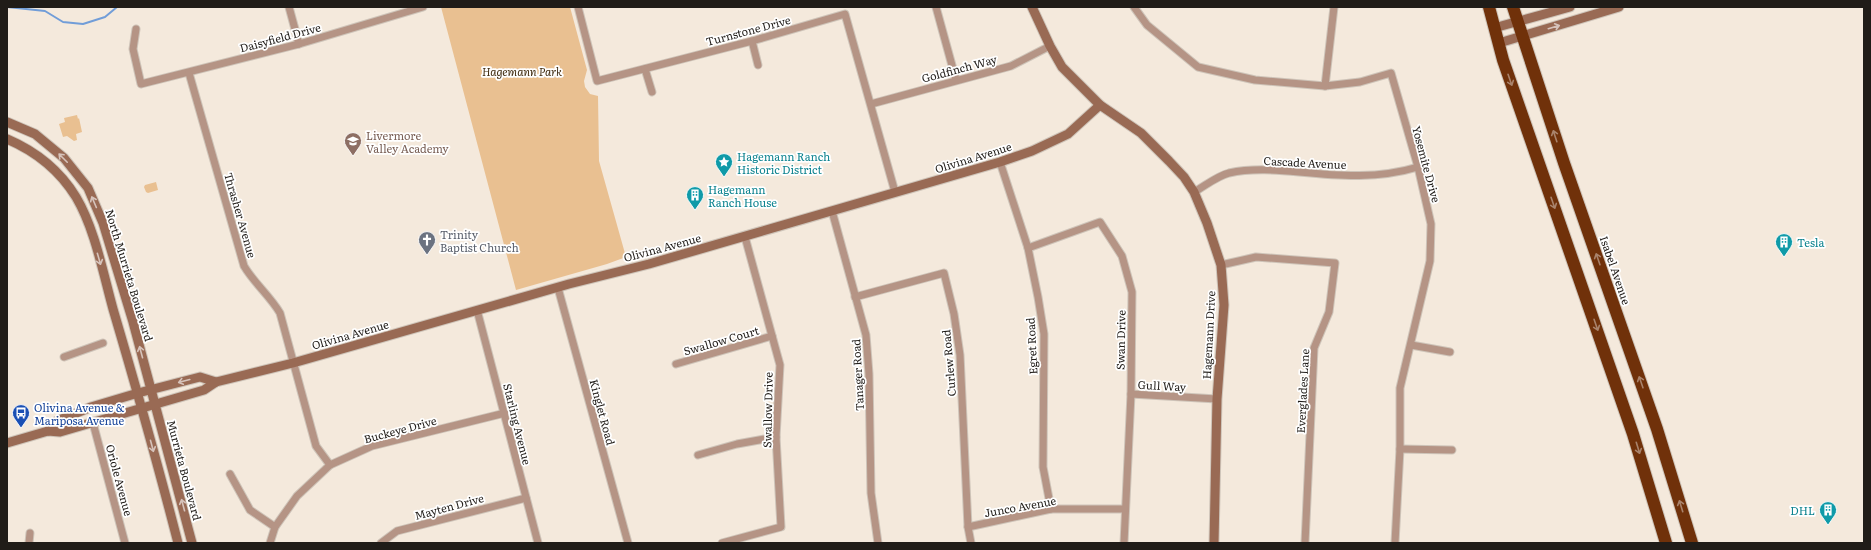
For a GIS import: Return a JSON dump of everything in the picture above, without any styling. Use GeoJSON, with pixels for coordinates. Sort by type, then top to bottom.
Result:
{"type":"FeatureCollection","features":[{"type":"Feature","properties":{"kind":"highway"},"geometry":{"type":"LineString","coordinates":[[1489,7],[1503,60],[1634,434],[1666,543]]}},
{"type":"Feature","properties":{"kind":"highway","name":"Isabel Avenue"},"geometry":{"type":"LineString","coordinates":[[1513,7],[1564,163],[1657,429],[1692,543]]}},
{"type":"Feature","properties":{"kind":"street"},"geometry":{"type":"LineString","coordinates":[[289,7],[299,44]]}},
{"type":"Feature","properties":{"kind":"street","name":"Daisyfield Drive"},"geometry":{"type":"LineString","coordinates":[[136,29],[133,49],[141,84],[299,44],[423,7]]}},
{"type":"Feature","properties":{"kind":"street","name":"Turnstone Drive"},"geometry":{"type":"LineString","coordinates":[[578,7],[597,81],[752,41],[845,14],[895,192]]}},
{"type":"Feature","properties":{"kind":"street"},"geometry":{"type":"LineString","coordinates":[[936,7],[956,80]]}},
{"type":"Feature","properties":{"kind":"street","name":"Hagemann Drive"},"geometry":{"type":"LineString","coordinates":[[1032,7],[1050,46],[1062,67],[1100,104],[1140,134],[1184,177],[1194,192],[1207,223],[1221,265],[1224,305],[1217,399],[1214,543]]}},
{"type":"Feature","properties":{"kind":"street","name":"Yosemite Drive"},"geometry":{"type":"LineString","coordinates":[[1134,7],[1147,25],[1198,67],[1255,80],[1325,86],[1360,82],[1391,73],[1418,167],[1431,224],[1430,261],[1400,388],[1400,449],[1395,543]]}},
{"type":"Feature","properties":{"kind":"street"},"geometry":{"type":"LineString","coordinates":[[1325,86],[1334,7]]}},
{"type":"Feature","properties":{"kind":"street"},"geometry":{"type":"LineString","coordinates":[[1494,28],[1570,7]]}},
{"type":"Feature","properties":{"kind":"street"},"geometry":{"type":"LineString","coordinates":[[1499,42],[1619,7]]}},
{"type":"Feature","properties":{"kind":"street"},"geometry":{"type":"LineString","coordinates":[[752,41],[758,65]]}},
{"type":"Feature","properties":{"kind":"street","name":"Goldfinch Way"},"geometry":{"type":"LineString","coordinates":[[871,104],[1011,66],[1050,46]]}},
{"type":"Feature","properties":{"kind":"street"},"geometry":{"type":"LineString","coordinates":[[645,68],[652,92]]}},
{"type":"Feature","properties":{"kind":"street","name":"Thrasher Avenue"},"geometry":{"type":"LineString","coordinates":[[189,73],[244,266],[252,279],[273,301],[280,313],[316,446],[330,465]]}},
{"type":"Feature","properties":{"kind":"street","name":"Olivina Avenue"},"geometry":{"type":"LineString","coordinates":[[7,443],[48,431],[60,432],[94,423],[204,390],[216,382],[293,363],[477,310],[745,236],[1000,162],[1032,151],[1068,134],[1100,104]]}},
{"type":"Feature","properties":{"kind":"street","name":"North Murrieta Boulevard"},"geometry":{"type":"LineString","coordinates":[[7,122],[35,134],[64,158],[88,188],[103,223],[133,322],[155,404]]}},
{"type":"Feature","properties":{"kind":"street"},"geometry":{"type":"LineString","coordinates":[[7,139],[23,146],[52,167],[75,197],[89,226],[143,408],[178,543]]}},
{"type":"Feature","properties":{"kind":"street","name":"Egret Road"},"geometry":{"type":"LineString","coordinates":[[1000,162],[1028,248],[1044,334],[1043,467],[1051,510]]}},
{"type":"Feature","properties":{"kind":"street","name":"Cascade Avenue"},"geometry":{"type":"LineString","coordinates":[[1194,192],[1229,173],[1268,170],[1334,175],[1377,176],[1418,167]]}},
{"type":"Feature","properties":{"kind":"street","name":"Tanager Road"},"geometry":{"type":"LineString","coordinates":[[832,211],[866,335],[869,374],[871,493],[878,543]]}},
{"type":"Feature","properties":{"kind":"street","name":"Swan Drive"},"geometry":{"type":"LineString","coordinates":[[1028,248],[1100,222],[1122,256],[1132,292],[1131,394],[1124,509],[1124,543]]}},
{"type":"Feature","properties":{"kind":"street","name":"Swallow Drive"},"geometry":{"type":"LineString","coordinates":[[722,543],[781,527],[776,437],[780,365],[745,236]]}},
{"type":"Feature","properties":{"kind":"street","name":"Everglades Lane"},"geometry":{"type":"LineString","coordinates":[[1221,265],[1256,257],[1335,263],[1329,312],[1314,348],[1305,543]]}},
{"type":"Feature","properties":{"kind":"street","name":"Curlew Road"},"geometry":{"type":"LineString","coordinates":[[855,297],[944,273],[954,314],[960,355],[968,527],[971,543]]}},
{"type":"Feature","properties":{"kind":"street","name":"Kinglet Road"},"geometry":{"type":"LineString","coordinates":[[558,288],[628,543]]}},
{"type":"Feature","properties":{"kind":"street","name":"Starling Avenue"},"geometry":{"type":"LineString","coordinates":[[477,310],[538,543]]}},
{"type":"Feature","properties":{"kind":"street","name":"Swallow Court"},"geometry":{"type":"LineString","coordinates":[[676,364],[772,336]]}},
{"type":"Feature","properties":{"kind":"street"},"geometry":{"type":"LineString","coordinates":[[64,357],[102,344]]}},
{"type":"Feature","properties":{"kind":"street"},"geometry":{"type":"LineString","coordinates":[[1411,345],[1450,352]]}},
{"type":"Feature","properties":{"kind":"street","name":"Olivina Avenue"},"geometry":{"type":"LineString","coordinates":[[48,431],[57,421],[91,408],[151,390],[200,377],[216,382]]}},
{"type":"Feature","properties":{"kind":"street","name":"Gull Way"},"geometry":{"type":"LineString","coordinates":[[1131,394],[1217,399]]}},
{"type":"Feature","properties":{"kind":"street","name":"Murrieta Boulevard"},"geometry":{"type":"LineString","coordinates":[[155,404],[192,543]]}},
{"type":"Feature","properties":{"kind":"street","name":"Buckeye Drive"},"geometry":{"type":"LineString","coordinates":[[270,543],[276,527],[297,496],[330,465],[372,446],[505,413]]}},
{"type":"Feature","properties":{"kind":"street","name":"Oriole Avenue"},"geometry":{"type":"LineString","coordinates":[[94,423],[125,543]]}},
{"type":"Feature","properties":{"kind":"street"},"geometry":{"type":"LineString","coordinates":[[698,455],[737,444],[776,437]]}},
{"type":"Feature","properties":{"kind":"street"},"geometry":{"type":"LineString","coordinates":[[1400,449],[1452,450]]}},
{"type":"Feature","properties":{"kind":"street"},"geometry":{"type":"LineString","coordinates":[[230,474],[250,510],[276,527]]}},
{"type":"Feature","properties":{"kind":"street","name":"Mayten Drive"},"geometry":{"type":"LineString","coordinates":[[381,543],[397,531],[526,498]]}},
{"type":"Feature","properties":{"kind":"street","name":"Junco Avenue"},"geometry":{"type":"LineString","coordinates":[[968,527],[1051,510],[1124,509]]}},
{"type":"Feature","properties":{"kind":"street"},"geometry":{"type":"LineString","coordinates":[[29,543],[30,533]]}},
{"type":"Feature","properties":{"kind":"green space","name":"Hagemann Park"},"geometry":{"type":"Polygon","coordinates":[[[441,7],[570,7],[587,70],[584,81],[585,87],[590,94],[598,96],[599,161],[626,257],[607,264],[516,290],[441,7]]]}},
{"type":"Feature","properties":{"kind":"green space"},"geometry":{"type":"Polygon","coordinates":[[[77,115],[82,132],[76,134],[77,140],[74,141],[67,136],[63,137],[59,124],[65,122],[64,118],[77,115]]]}},
{"type":"Feature","properties":{"kind":"green space"},"geometry":{"type":"Polygon","coordinates":[[[156,182],[158,190],[148,193],[146,192],[144,187],[145,185],[156,182]]]}},
{"type":"Feature","properties":{"kind":"waterway"},"geometry":{"type":"LineString","coordinates":[[7,7],[45,11],[63,22],[83,24],[105,17],[117,7]]}},
{"type":"Feature","properties":{"kind":"place","name":"Livermore Valley Academy"},"geometry":{"type":"Point","coordinates":[353,156]}},
{"type":"Feature","properties":{"kind":"place","name":"Hagemann Ranch Historic District"},"geometry":{"type":"Point","coordinates":[724,177]}},
{"type":"Feature","properties":{"kind":"place","name":"Hagemann Ranch House"},"geometry":{"type":"Point","coordinates":[695,210]}},
{"type":"Feature","properties":{"kind":"place","name":"Trinity Baptist Church"},"geometry":{"type":"Point","coordinates":[427,255]}},
{"type":"Feature","properties":{"kind":"place","name":"Tesla"},"geometry":{"type":"Point","coordinates":[1784,257]}},
{"type":"Feature","properties":{"kind":"place","name":"Olivina Avenue & Mariposa Avenue"},"geometry":{"type":"Point","coordinates":[21,428]}},
{"type":"Feature","properties":{"kind":"place","name":"DHL"},"geometry":{"type":"Point","coordinates":[1828,525]}}]}
